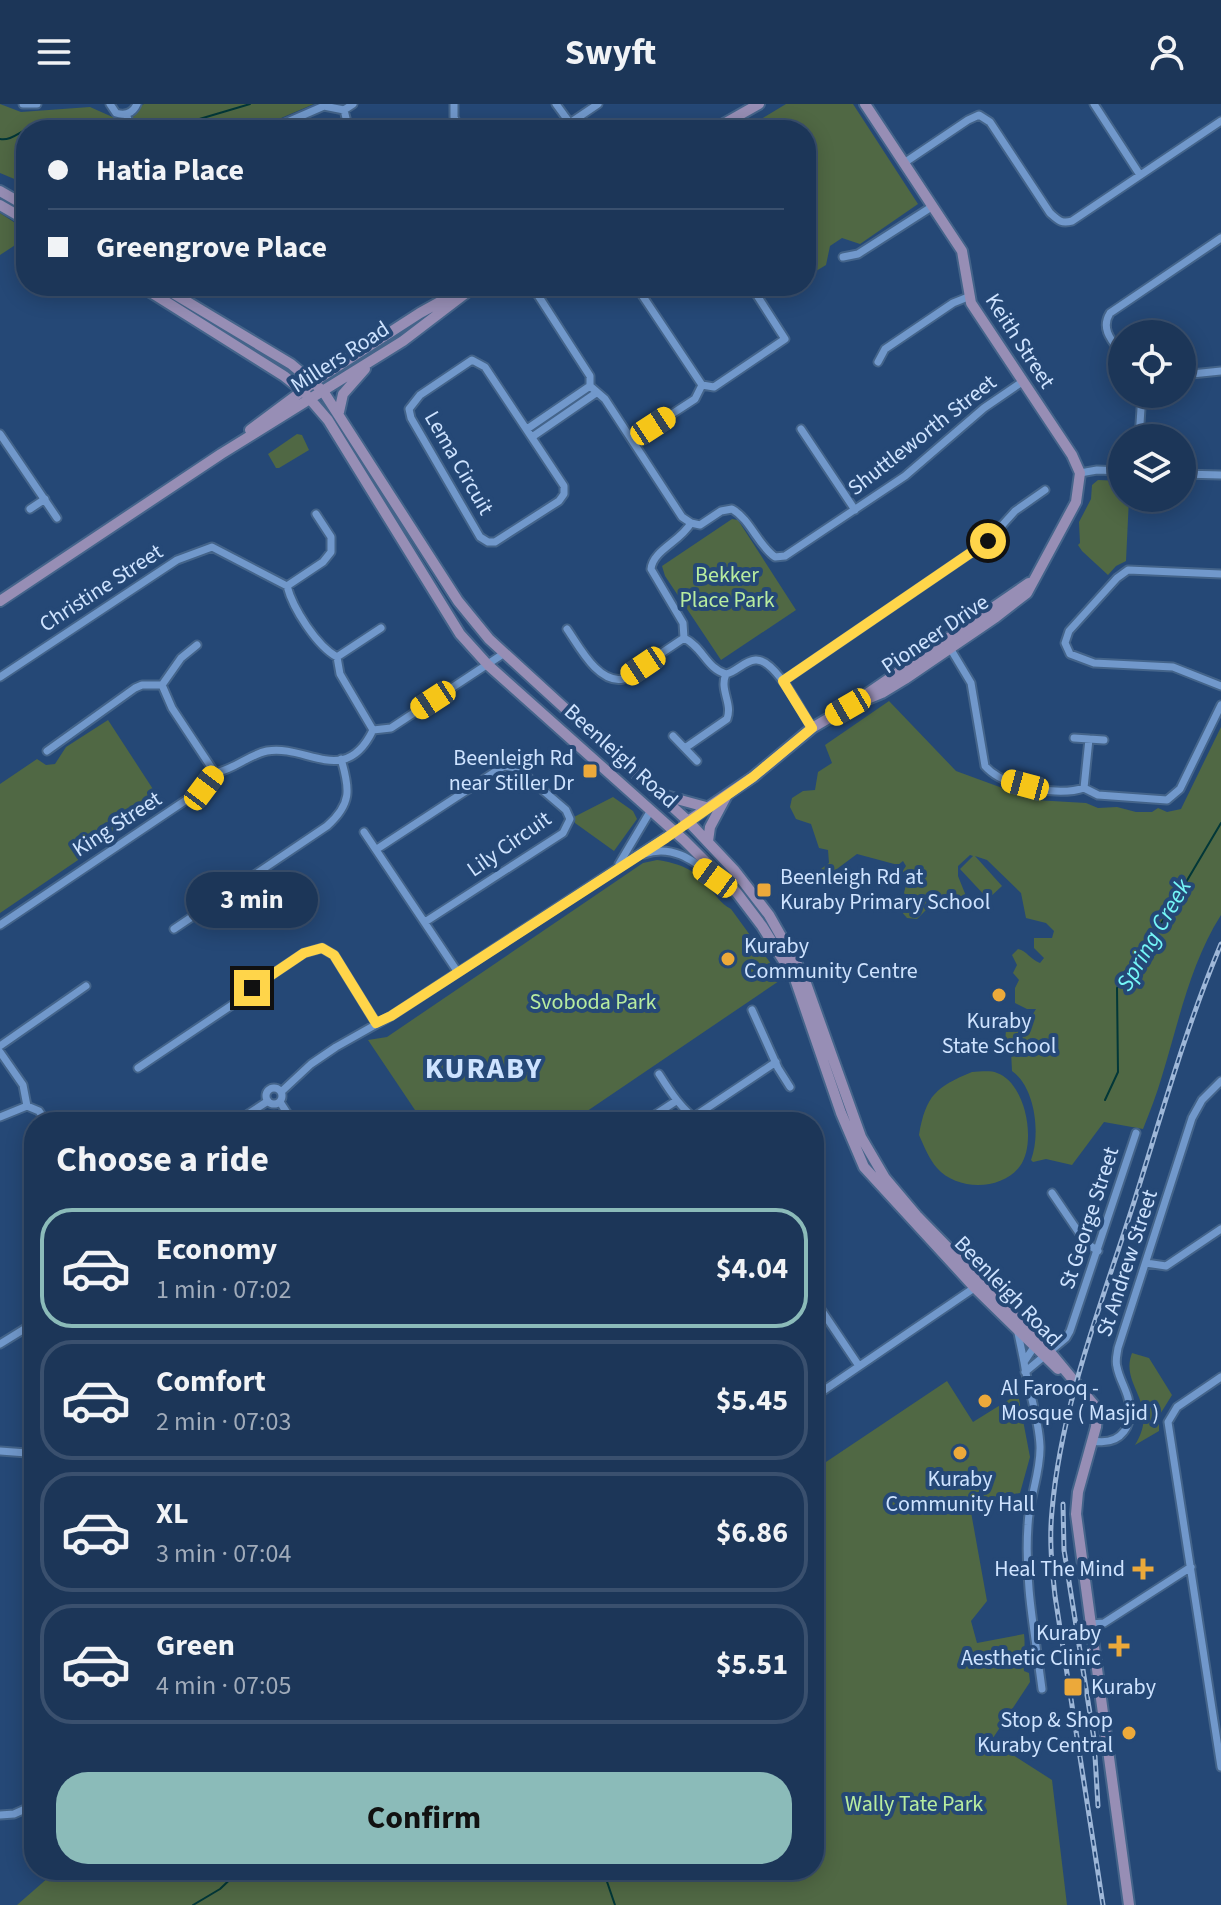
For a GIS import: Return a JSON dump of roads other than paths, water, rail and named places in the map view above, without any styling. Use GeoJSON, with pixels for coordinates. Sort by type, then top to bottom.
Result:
{"type":"FeatureCollection","features":[{"type":"Feature","properties":{"kind":"main road"},"geometry":{"type":"LineString","coordinates":[[731,120],[759,104]]}},
{"type":"Feature","properties":{"kind":"main road","name":"Keith Street"},"geometry":{"type":"LineString","coordinates":[[865,104],[962,251],[968,297],[1072,455],[1080,473]]}},
{"type":"Feature","properties":{"kind":"main road","name":"Beenleigh Road"},"geometry":{"type":"LineString","coordinates":[[157,296],[284,376],[307,395],[328,420],[446,615],[488,665],[674,831],[737,893],[775,945],[795,979],[841,1113],[864,1167],[1024,1328],[1094,1405],[1097,1416],[1093,1441],[1078,1492],[1076,1514],[1129,1905]]}},
{"type":"Feature","properties":{"kind":"main road","name":"Beenleigh Road"},"geometry":{"type":"LineString","coordinates":[[178,296],[276,354],[323,391],[458,601],[503,654],[688,821],[769,915],[803,975],[861,1137],[871,1156],[909,1207],[1014,1327],[1034,1347],[1047,1354]]}},
{"type":"Feature","properties":{"kind":"main road","name":"Millers Road"},"geometry":{"type":"LineString","coordinates":[[307,395],[314,383],[420,313],[453,296]]}},
{"type":"Feature","properties":{"kind":"main road","name":"Millers Road"},"geometry":{"type":"LineString","coordinates":[[0,601],[307,395],[323,391],[371,361],[463,296]]}},
{"type":"Feature","properties":{"kind":"main road"},"geometry":{"type":"LineString","coordinates":[[339,412],[343,394],[371,361]]}},
{"type":"Feature","properties":{"kind":"main road","name":"Pioneer Drive"},"geometry":{"type":"LineString","coordinates":[[848,707],[882,693],[1017,603],[1034,580],[1076,502],[1080,473]]}},
{"type":"Feature","properties":{"kind":"main road","name":"Pioneer Drive"},"geometry":{"type":"LineString","coordinates":[[674,831],[753,777],[812,728],[848,707],[1034,580]]}},
{"type":"Feature","properties":{"kind":"main road"},"geometry":{"type":"LineString","coordinates":[[657,793],[706,807]]}},
{"type":"Feature","properties":{"kind":"main road"},"geometry":{"type":"LineString","coordinates":[[708,841],[710,827],[728,793]]}},
{"type":"Feature","properties":{"kind":"street"},"geometry":{"type":"LineString","coordinates":[[23,104],[37,104]]}},
{"type":"Feature","properties":{"kind":"street"},"geometry":{"type":"LineString","coordinates":[[110,104],[116,113],[126,114],[132,112],[137,104]]}},
{"type":"Feature","properties":{"kind":"street"},"geometry":{"type":"LineString","coordinates":[[292,120],[324,106],[344,110],[353,104]]}},
{"type":"Feature","properties":{"kind":"street"},"geometry":{"type":"LineString","coordinates":[[579,120],[598,104]]}},
{"type":"Feature","properties":{"kind":"street"},"geometry":{"type":"LineString","coordinates":[[976,104],[979,115],[990,122],[1059,222],[1072,221],[1221,121]]}},
{"type":"Feature","properties":{"kind":"street"},"geometry":{"type":"LineString","coordinates":[[1094,104],[1140,175]]}},
{"type":"Feature","properties":{"kind":"street"},"geometry":{"type":"LineString","coordinates":[[344,110],[346,120]]}},
{"type":"Feature","properties":{"kind":"street"},"geometry":{"type":"LineString","coordinates":[[126,114],[128,120]]}},
{"type":"Feature","properties":{"kind":"street"},"geometry":{"type":"LineString","coordinates":[[904,163],[979,115]]}},
{"type":"Feature","properties":{"kind":"street"},"geometry":{"type":"LineString","coordinates":[[843,257],[858,254],[933,206]]}},
{"type":"Feature","properties":{"kind":"street"},"geometry":{"type":"LineString","coordinates":[[1108,334],[1107,319],[1110,313],[1221,238]]}},
{"type":"Feature","properties":{"kind":"street"},"geometry":{"type":"LineString","coordinates":[[538,296],[590,376],[590,386],[605,399],[682,517],[691,523],[679,539],[656,555],[651,569],[683,623],[684,638]]}},
{"type":"Feature","properties":{"kind":"street"},"geometry":{"type":"LineString","coordinates":[[643,296],[702,385],[714,387],[785,339],[757,296]]}},
{"type":"Feature","properties":{"kind":"street"},"geometry":{"type":"LineString","coordinates":[[878,362],[885,349],[953,303],[968,297]]}},
{"type":"Feature","properties":{"kind":"street","name":"Lema Circuit"},"geometry":{"type":"LineString","coordinates":[[472,360],[485,367],[532,437],[564,486],[564,494],[559,501],[495,542],[488,542],[480,537],[411,418],[409,409],[420,395],[472,360]]}},
{"type":"Feature","properties":{"kind":"street"},"geometry":{"type":"LineString","coordinates":[[1196,374],[1221,371]]}},
{"type":"Feature","properties":{"kind":"street","name":"Shuttleworth Street"},"geometry":{"type":"LineString","coordinates":[[691,523],[700,525],[721,511],[732,509],[742,514],[766,551],[775,557],[785,556],[913,471],[984,408],[1022,382]]}},
{"type":"Feature","properties":{"kind":"street"},"geometry":{"type":"LineString","coordinates":[[632,440],[695,399],[702,385]]}},
{"type":"Feature","properties":{"kind":"street"},"geometry":{"type":"LineString","coordinates":[[527,429],[590,386]]}},
{"type":"Feature","properties":{"kind":"street"},"geometry":{"type":"LineString","coordinates":[[532,437],[596,393]]}},
{"type":"Feature","properties":{"kind":"street"},"geometry":{"type":"LineString","coordinates":[[801,429],[855,510]]}},
{"type":"Feature","properties":{"kind":"street"},"geometry":{"type":"LineString","coordinates":[[0,434],[57,518]]}},
{"type":"Feature","properties":{"kind":"street"},"geometry":{"type":"LineString","coordinates":[[1080,473],[1108,470]]}},
{"type":"Feature","properties":{"kind":"street"},"geometry":{"type":"LineString","coordinates":[[1196,474],[1221,475]]}},
{"type":"Feature","properties":{"kind":"street"},"geometry":{"type":"LineString","coordinates":[[783,681],[988,541],[1015,511],[1045,490]]}},
{"type":"Feature","properties":{"kind":"street"},"geometry":{"type":"LineString","coordinates":[[30,509],[45,499]]}},
{"type":"Feature","properties":{"kind":"street"},"geometry":{"type":"LineString","coordinates":[[316,514],[331,537],[331,552],[323,562],[287,586],[291,600],[325,651],[337,657]]}},
{"type":"Feature","properties":{"kind":"street","name":"Christine Street"},"geometry":{"type":"LineString","coordinates":[[0,677],[191,553],[212,547],[287,586]]}},
{"type":"Feature","properties":{"kind":"street"},"geometry":{"type":"LineString","coordinates":[[1221,574],[1128,570],[1069,631],[1065,643],[1070,654],[1094,663],[1173,667],[1221,686]]}},
{"type":"Feature","properties":{"kind":"street"},"geometry":{"type":"LineString","coordinates":[[337,657],[381,628]]}},
{"type":"Feature","properties":{"kind":"street"},"geometry":{"type":"LineString","coordinates":[[567,629],[589,660],[613,681],[623,679],[684,638]]}},
{"type":"Feature","properties":{"kind":"street"},"geometry":{"type":"LineString","coordinates":[[684,638],[696,643],[712,666],[726,674]]}},
{"type":"Feature","properties":{"kind":"street"},"geometry":{"type":"LineString","coordinates":[[162,685],[181,658],[197,645]]}},
{"type":"Feature","properties":{"kind":"street"},"geometry":{"type":"LineString","coordinates":[[950,648],[971,683],[983,761],[988,770],[1001,779],[1049,791],[1070,793],[1084,788],[1098,795],[1173,798],[1221,705]]}},
{"type":"Feature","properties":{"kind":"street"},"geometry":{"type":"LineString","coordinates":[[373,730],[391,728],[503,654]]}},
{"type":"Feature","properties":{"kind":"street"},"geometry":{"type":"LineString","coordinates":[[337,657],[340,674],[373,730]]}},
{"type":"Feature","properties":{"kind":"street"},"geometry":{"type":"LineString","coordinates":[[685,748],[727,719],[729,705],[723,688],[726,674],[752,660],[759,659],[773,669],[812,728]]}},
{"type":"Feature","properties":{"kind":"street"},"geometry":{"type":"LineString","coordinates":[[47,751],[135,688],[162,685]]}},
{"type":"Feature","properties":{"kind":"street"},"geometry":{"type":"LineString","coordinates":[[162,685],[172,708],[215,773]]}},
{"type":"Feature","properties":{"kind":"street"},"geometry":{"type":"LineString","coordinates":[[174,929],[339,815],[348,790],[341,759],[368,742],[373,730]]}},
{"type":"Feature","properties":{"kind":"street"},"geometry":{"type":"LineString","coordinates":[[673,736],[697,761]]}},
{"type":"Feature","properties":{"kind":"street"},"geometry":{"type":"LineString","coordinates":[[1074,738],[1104,740]]}},
{"type":"Feature","properties":{"kind":"street"},"geometry":{"type":"LineString","coordinates":[[1084,788],[1089,739]]}},
{"type":"Feature","properties":{"kind":"street","name":"King Street"},"geometry":{"type":"LineString","coordinates":[[0,925],[204,788],[215,773],[232,769],[254,755],[270,750],[320,760],[341,759]]}},
{"type":"Feature","properties":{"kind":"street","name":"Lily Circuit"},"geometry":{"type":"LineString","coordinates":[[377,849],[504,766],[517,768],[566,810],[570,819],[563,833],[425,922]]}},
{"type":"Feature","properties":{"kind":"street"},"geometry":{"type":"LineString","coordinates":[[618,866],[651,810]]}},
{"type":"Feature","properties":{"kind":"street"},"geometry":{"type":"LineString","coordinates":[[286,1112],[280,1102],[281,1092],[311,1064],[674,831]]}},
{"type":"Feature","properties":{"kind":"street"},"geometry":{"type":"LineString","coordinates":[[364,832],[457,971]]}},
{"type":"Feature","properties":{"kind":"street"},"geometry":{"type":"LineString","coordinates":[[628,860],[654,850],[673,852],[694,862],[737,893]]}},
{"type":"Feature","properties":{"kind":"street"},"geometry":{"type":"LineString","coordinates":[[138,1068],[314,948],[328,950],[334,955],[376,1023]]}},
{"type":"Feature","properties":{"kind":"street"},"geometry":{"type":"LineString","coordinates":[[0,1046],[86,986]]}},
{"type":"Feature","properties":{"kind":"street"},"geometry":{"type":"LineString","coordinates":[[752,1010],[790,1087]]}},
{"type":"Feature","properties":{"kind":"street"},"geometry":{"type":"LineString","coordinates":[[0,1052],[23,1085],[27,1106]]}},
{"type":"Feature","properties":{"kind":"street"},"geometry":{"type":"LineString","coordinates":[[704,1112],[776,1062]]}},
{"type":"Feature","properties":{"kind":"street"},"geometry":{"type":"LineString","coordinates":[[659,1074],[685,1112]]}},
{"type":"Feature","properties":{"kind":"street","name":"St Andrew Street"},"geometry":{"type":"LineString","coordinates":[[1093,1441],[1114,1440],[1123,1435],[1129,1424],[1128,1397],[1116,1360],[1192,1118],[1202,1100],[1221,1081]]}},
{"type":"Feature","properties":{"kind":"street"},"geometry":{"type":"LineString","coordinates":[[268,1101],[269,1090],[275,1088],[281,1092]]}},
{"type":"Feature","properties":{"kind":"street"},"geometry":{"type":"LineString","coordinates":[[268,1101],[274,1104],[280,1102]]}},
{"type":"Feature","properties":{"kind":"street"},"geometry":{"type":"LineString","coordinates":[[251,1112],[268,1101]]}},
{"type":"Feature","properties":{"kind":"street"},"geometry":{"type":"LineString","coordinates":[[659,1112],[676,1101]]}},
{"type":"Feature","properties":{"kind":"street"},"geometry":{"type":"LineString","coordinates":[[0,1117],[27,1106],[40,1112]]}},
{"type":"Feature","properties":{"kind":"street","name":"St George Street"},"geometry":{"type":"LineString","coordinates":[[1025,1372],[1070,1331],[1136,1133]]}},
{"type":"Feature","properties":{"kind":"street"},"geometry":{"type":"LineString","coordinates":[[1052,1193],[1086,1243],[1098,1251]]}},
{"type":"Feature","properties":{"kind":"street"},"geometry":{"type":"LineString","coordinates":[[1146,1263],[1166,1266],[1221,1229]]}},
{"type":"Feature","properties":{"kind":"street"},"geometry":{"type":"LineString","coordinates":[[824,1390],[979,1284]]}},
{"type":"Feature","properties":{"kind":"street"},"geometry":{"type":"LineString","coordinates":[[824,1314],[859,1366]]}},
{"type":"Feature","properties":{"kind":"street"},"geometry":{"type":"LineString","coordinates":[[1014,1327],[1021,1337],[1040,1443],[1029,1514],[1027,1556],[1031,1617],[1042,1689]]}},
{"type":"Feature","properties":{"kind":"street"},"geometry":{"type":"LineString","coordinates":[[0,1344],[24,1329]]}},
{"type":"Feature","properties":{"kind":"street"},"geometry":{"type":"LineString","coordinates":[[1024,1362],[1034,1347]]}},
{"type":"Feature","properties":{"kind":"street"},"geometry":{"type":"LineString","coordinates":[[1221,1377],[1171,1413],[1168,1422],[1221,1767]]}},
{"type":"Feature","properties":{"kind":"street"},"geometry":{"type":"LineString","coordinates":[[0,1451],[24,1453]]}},
{"type":"Feature","properties":{"kind":"street"},"geometry":{"type":"LineString","coordinates":[[1090,1624],[1104,1623],[1191,1567]]}},
{"type":"Feature","properties":{"kind":"street"},"geometry":{"type":"LineString","coordinates":[[0,1815],[24,1810]]}},
{"type":"Feature","properties":{"kind":"waterway"},"geometry":{"type":"LineString","coordinates":[[196,120],[250,104]]}},
{"type":"Feature","properties":{"kind":"waterway"},"geometry":{"type":"LineString","coordinates":[[0,139],[16,135]]}},
{"type":"Feature","properties":{"kind":"waterway","name":"Spring Creek"},"geometry":{"type":"LineString","coordinates":[[1105,1100],[1118,1072],[1117,988],[1166,916],[1221,823]]}},
{"type":"Feature","properties":{"kind":"waterway"},"geometry":{"type":"LineString","coordinates":[[193,1905],[229,1880]]}},
{"type":"Feature","properties":{"kind":"waterway"},"geometry":{"type":"LineString","coordinates":[[606,1880],[615,1905]]}},
{"type":"Feature","properties":{"kind":"railway"},"geometry":{"type":"LineString","coordinates":[[1103,1905],[1055,1596],[1052,1511],[1064,1431],[1085,1353],[1186,1038],[1221,944]]}},
{"type":"Feature","properties":{"kind":"railway"},"geometry":{"type":"LineString","coordinates":[[1063,1504],[1064,1550],[1094,1739],[1098,1806]]}},
{"type":"Feature","properties":{"kind":"place","name":"Beenleigh Rd near Stiller Dr"},"geometry":{"type":"Point","coordinates":[590,771]}},
{"type":"Feature","properties":{"kind":"place","name":"Beenleigh Rd at Kuraby Primary School"},"geometry":{"type":"Point","coordinates":[764,890]}},
{"type":"Feature","properties":{"kind":"place","name":"Kuraby Community Centre"},"geometry":{"type":"Point","coordinates":[728,959]}},
{"type":"Feature","properties":{"kind":"place","name":"Kuraby State School"},"geometry":{"type":"Point","coordinates":[999,995]}},
{"type":"Feature","properties":{"kind":"place","name":"Al Farooq - Mosque ( Masjid )"},"geometry":{"type":"Point","coordinates":[985,1401]}},
{"type":"Feature","properties":{"kind":"place","name":"Kuraby Community Hall"},"geometry":{"type":"Point","coordinates":[960,1453]}},
{"type":"Feature","properties":{"kind":"place","name":"Heal The Mind"},"geometry":{"type":"Point","coordinates":[1143,1569]}},
{"type":"Feature","properties":{"kind":"place","name":"Kuraby Aesthetic Clinic"},"geometry":{"type":"Point","coordinates":[1119,1646]}},
{"type":"Feature","properties":{"kind":"place","name":"Kuraby"},"geometry":{"type":"Point","coordinates":[1073,1687]}},
{"type":"Feature","properties":{"kind":"place","name":"Stop & Shop Kuraby Central"},"geometry":{"type":"Point","coordinates":[1129,1733]}},
{"type":"Feature","properties":{"kind":"district","name":"KURABY"},"geometry":{"type":"Point","coordinates":[484,1068]}},
{"type":"Feature","properties":{"kind":"park label","name":"Bekker Place Park"},"geometry":{"type":"Point","coordinates":[727,588]}},
{"type":"Feature","properties":{"kind":"park label","name":"Svoboda Park"},"geometry":{"type":"Point","coordinates":[593,1002]}},
{"type":"Feature","properties":{"kind":"park label","name":"Wally Tate Park"},"geometry":{"type":"Point","coordinates":[914,1804]}}]}
